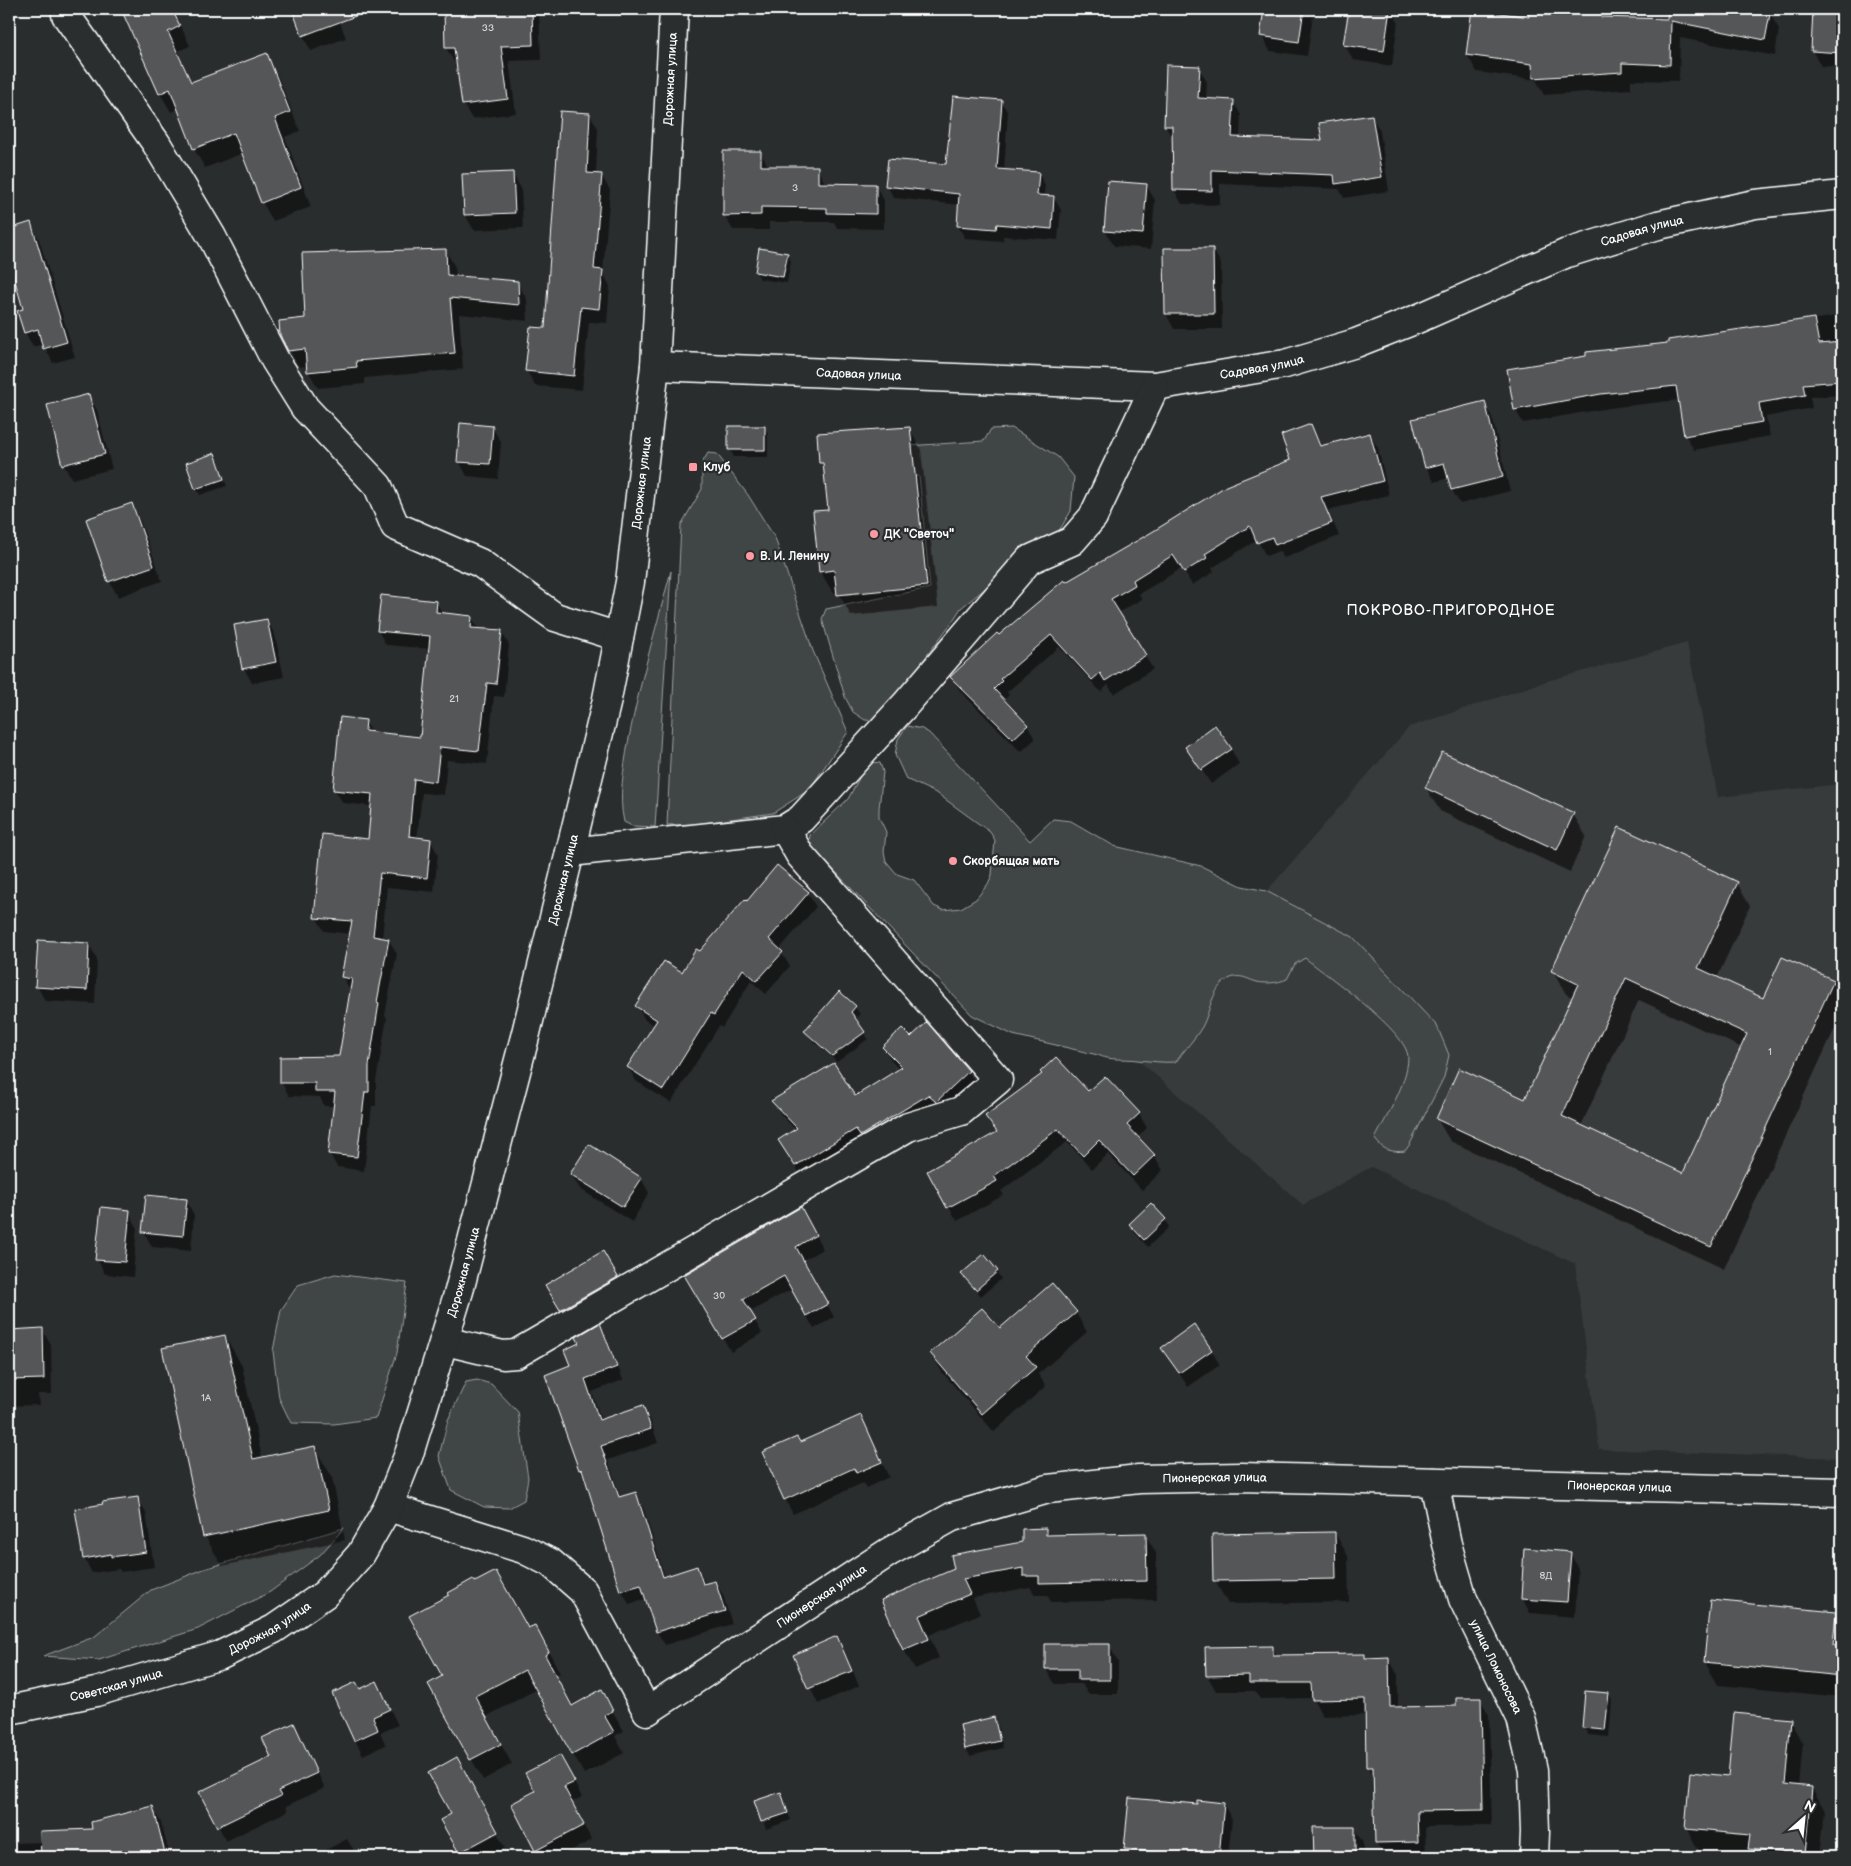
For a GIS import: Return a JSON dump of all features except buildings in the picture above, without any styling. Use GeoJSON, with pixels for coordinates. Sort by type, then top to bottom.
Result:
{"type":"FeatureCollection","features":[{"type":"Feature","properties":{"kind":"street","name":"Дорожная улица"},"geometry":{"type":"LineString","coordinates":[[221,1655],[274,1629],[324,1594],[362,1554],[388,1507],[410,1454],[459,1291],[526,1033],[606,704],[630,582],[655,366],[674,9]]}},
{"type":"Feature","properties":{"kind":"street"},"geometry":{"type":"LineString","coordinates":[[69,11],[156,142],[212,237],[275,360],[305,408],[378,486],[395,526],[480,563],[555,617],[619,637]]}},
{"type":"Feature","properties":{"kind":"street","name":"Садовая улица"},"geometry":{"type":"LineString","coordinates":[[655,366],[788,373],[1155,386],[1284,364],[1356,343],[1417,319],[1567,253],[1658,225],[1755,204],[1842,195]]}},
{"type":"Feature","properties":{"kind":"street"},"geometry":{"type":"LineString","coordinates":[[570,852],[785,829],[801,819],[905,705],[1029,560],[1072,541],[1093,517],[1155,386]]}},
{"type":"Feature","properties":{"kind":"street"},"geometry":{"type":"LineString","coordinates":[[445,1340],[502,1355],[516,1354],[908,1127],[961,1111],[998,1080],[800,855],[785,829]]}},
{"type":"Feature","properties":{"kind":"street","name":"Пионерская улица"},"geometry":{"type":"LineString","coordinates":[[388,1507],[523,1549],[551,1563],[583,1591],[646,1710],[889,1552],[952,1517],[1048,1489],[1139,1479],[1241,1476],[1842,1492]]}},
{"type":"Feature","properties":{"kind":"street","name":"улица Ломоносова"},"geometry":{"type":"LineString","coordinates":[[1434,1482],[1447,1544],[1463,1599],[1521,1718],[1533,1770],[1536,1832],[1534,1857]]}},
{"type":"Feature","properties":{"kind":"street","name":"Советская улица"},"geometry":{"type":"LineString","coordinates":[[9,1710],[96,1692],[221,1655]]}},
{"type":"Feature","properties":{"kind":"shaded area"},"geometry":{"type":"Polygon","coordinates":[[[1012,428],[1058,457],[1074,477],[1071,511],[1056,536],[1028,554],[961,608],[878,721],[865,720],[853,712],[845,697],[822,619],[826,609],[930,588],[919,476],[893,475],[891,447],[984,441],[991,429],[1012,428]]]}},
{"type":"Feature","properties":{"kind":"shaded area"},"geometry":{"type":"Polygon","coordinates":[[[708,453],[717,454],[748,495],[775,538],[813,651],[848,732],[809,790],[773,813],[696,824],[667,825],[681,525],[702,489],[702,463],[708,453]]]}},
{"type":"Feature","properties":{"kind":"shaded area"},"geometry":{"type":"Polygon","coordinates":[[[671,571],[655,827],[632,826],[624,822],[622,782],[637,700],[671,571]]]}},
{"type":"Feature","properties":{"kind":"shaded area"},"geometry":{"type":"Polygon","coordinates":[[[1687,643],[1718,797],[1842,784],[1842,1458],[1599,1449],[1575,1264],[1371,1167],[1303,1205],[1128,1051],[1409,727],[1547,681],[1687,643]]]}},
{"type":"Feature","properties":{"kind":"shaded area"},"geometry":{"type":"Polygon","coordinates":[[[907,726],[922,729],[929,733],[1030,841],[1053,819],[1071,821],[1114,846],[1201,866],[1242,886],[1266,891],[1353,937],[1437,1026],[1449,1055],[1444,1077],[1405,1151],[1396,1152],[1388,1150],[1375,1139],[1396,1099],[1404,1078],[1408,1058],[1405,1047],[1381,1019],[1305,958],[1295,964],[1287,979],[1280,981],[1261,983],[1243,977],[1234,977],[1227,980],[1221,985],[1213,998],[1202,1027],[1176,1062],[1107,1058],[1013,1035],[972,1015],[809,844],[810,835],[848,799],[865,767],[872,762],[880,763],[883,772],[879,817],[886,832],[884,852],[886,861],[897,874],[914,880],[934,906],[943,910],[961,908],[976,899],[988,884],[992,875],[995,840],[990,832],[938,794],[906,779],[895,755],[898,739],[907,726]]]}},
{"type":"Feature","properties":{"kind":"shaded area"},"geometry":{"type":"Polygon","coordinates":[[[335,1274],[407,1283],[397,1353],[376,1418],[334,1424],[291,1423],[279,1398],[273,1351],[281,1310],[298,1285],[335,1274]]]}},
{"type":"Feature","properties":{"kind":"shaded area"},"geometry":{"type":"Polygon","coordinates":[[[477,1380],[491,1384],[518,1412],[528,1478],[524,1500],[509,1508],[484,1507],[451,1490],[439,1456],[448,1420],[466,1382],[477,1380]]]}},
{"type":"Feature","properties":{"kind":"shaded area"},"geometry":{"type":"Polygon","coordinates":[[[344,1528],[320,1555],[270,1592],[198,1629],[99,1660],[43,1656],[94,1637],[151,1590],[204,1569],[344,1528]]]}},
{"type":"Feature","properties":{"kind":"place","name":"Клуб"},"geometry":{"type":"Point","coordinates":[693,467]}},
{"type":"Feature","properties":{"kind":"place","name":"ДК \"Светоч\""},"geometry":{"type":"Point","coordinates":[874,534]}},
{"type":"Feature","properties":{"kind":"place","name":"В. И. Ленину"},"geometry":{"type":"Point","coordinates":[750,556]}},
{"type":"Feature","properties":{"kind":"place","name":"Скорбящая мать"},"geometry":{"type":"Point","coordinates":[953,861]}},
{"type":"Feature","properties":{"kind":"district","name":"ПОКРОВО-ПРИГОРОДНОЕ"},"geometry":{"type":"Point","coordinates":[1451,610]}}]}
